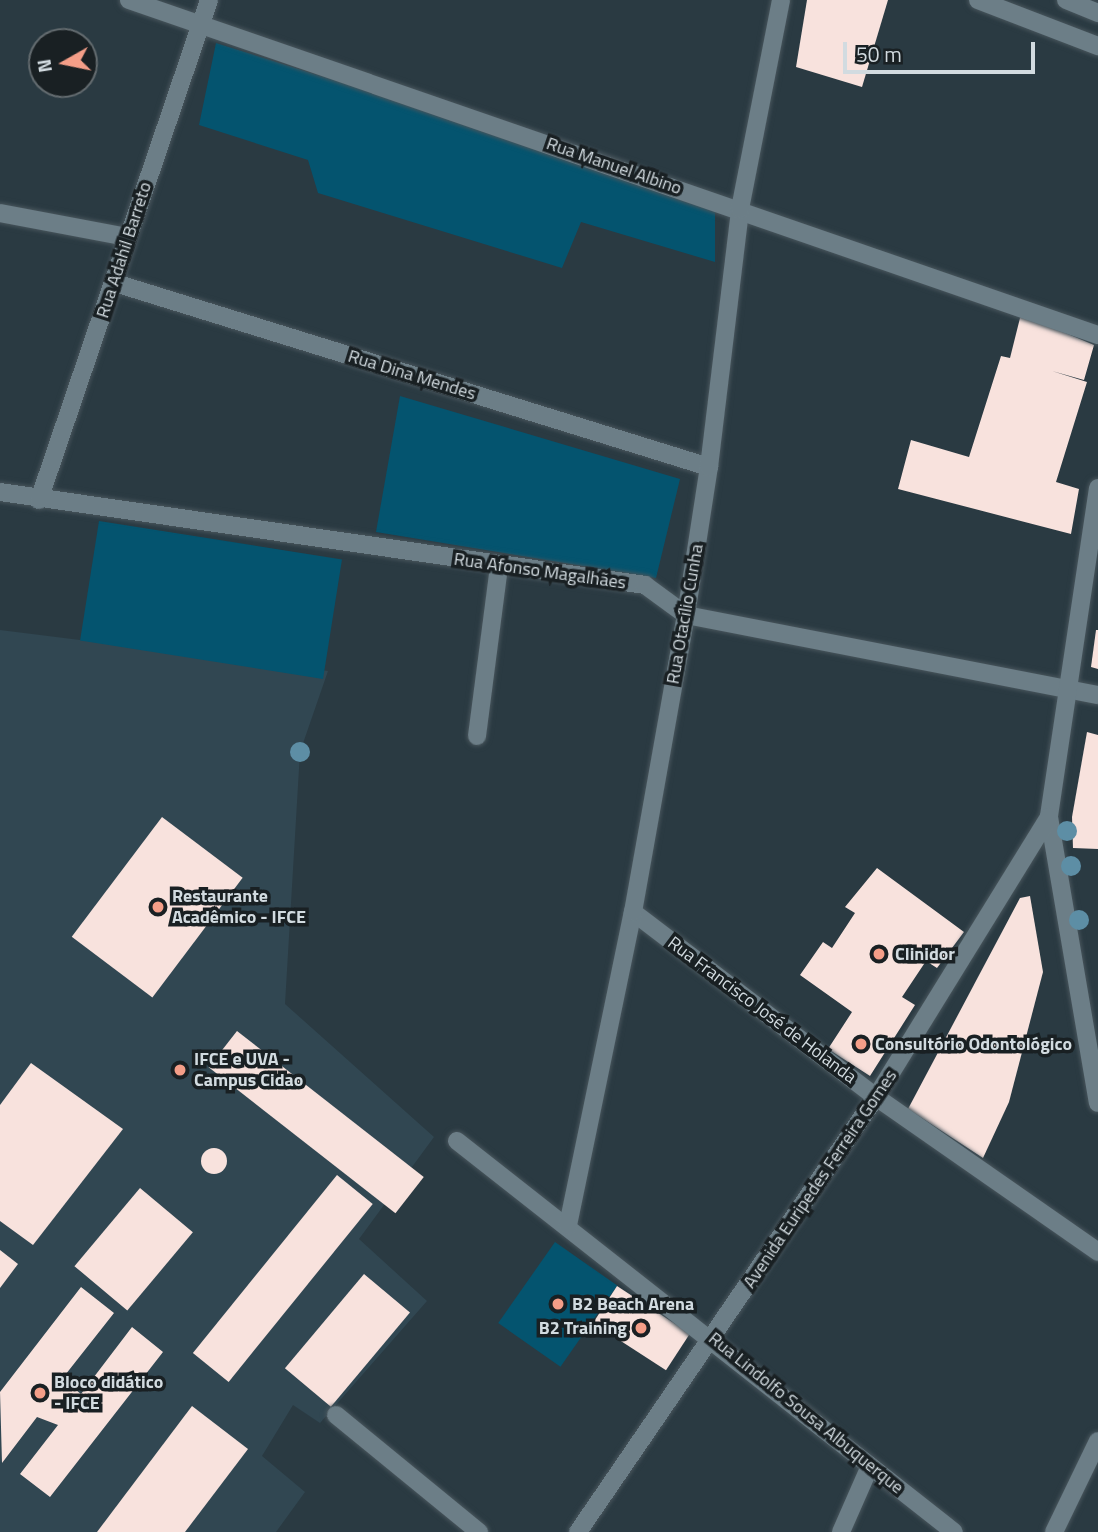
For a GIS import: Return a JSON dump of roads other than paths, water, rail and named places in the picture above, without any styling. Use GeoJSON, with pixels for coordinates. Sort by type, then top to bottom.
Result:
{"type":"FeatureCollection","features":[{"type":"Feature","properties":{"kind":"street","name":"Rua Manuel Albino"},"geometry":{"type":"LineString","coordinates":[[130,0],[1098,335]]}},
{"type":"Feature","properties":{"kind":"street","name":"Rua Adahil Barreto"},"geometry":{"type":"LineString","coordinates":[[39,500],[115,283],[127,237],[209,0]]}},
{"type":"Feature","properties":{"kind":"street","name":"Rua Otacílio Cunha"},"geometry":{"type":"LineString","coordinates":[[568,1225],[633,912],[685,615],[709,467],[740,209],[781,0]]}},
{"type":"Feature","properties":{"kind":"street"},"geometry":{"type":"LineString","coordinates":[[978,0],[1026,8],[1098,46]]}},
{"type":"Feature","properties":{"kind":"street"},"geometry":{"type":"LineString","coordinates":[[1066,0],[1098,13]]}},
{"type":"Feature","properties":{"kind":"street"},"geometry":{"type":"LineString","coordinates":[[0,213],[127,237]]}},
{"type":"Feature","properties":{"kind":"street","name":"Rua Dina Mendes"},"geometry":{"type":"LineString","coordinates":[[115,283],[709,467]]}},
{"type":"Feature","properties":{"kind":"street"},"geometry":{"type":"LineString","coordinates":[[1098,488],[1049,817],[1098,1103]]}},
{"type":"Feature","properties":{"kind":"street","name":"Rua Afonso Magalhães"},"geometry":{"type":"LineString","coordinates":[[0,492],[39,500],[645,585],[685,615],[1098,695]]}},
{"type":"Feature","properties":{"kind":"street"},"geometry":{"type":"LineString","coordinates":[[477,736],[499,566]]}},
{"type":"Feature","properties":{"kind":"street","name":"Avenida Euripedes Ferreira Gomes"},"geometry":{"type":"LineString","coordinates":[[578,1532],[714,1339],[876,1097],[1049,817]]}},
{"type":"Feature","properties":{"kind":"street","name":"Rua Francisco José de Holanda"},"geometry":{"type":"LineString","coordinates":[[633,912],[876,1097],[1098,1252]]}},
{"type":"Feature","properties":{"kind":"street","name":"Rua Lindolfo Sousa Albuquerque"},"geometry":{"type":"LineString","coordinates":[[457,1141],[714,1339],[954,1532]]}},
{"type":"Feature","properties":{"kind":"street"},"geometry":{"type":"LineString","coordinates":[[336,1415],[479,1532]]}},
{"type":"Feature","properties":{"kind":"street"},"geometry":{"type":"LineString","coordinates":[[1054,1532],[1098,1441]]}},
{"type":"Feature","properties":{"kind":"street"},"geometry":{"type":"LineString","coordinates":[[841,1532],[870,1466]]}},
{"type":"Feature","properties":{"kind":"place","name":"Restaurante Acadêmico - IFCE"},"geometry":{"type":"Point","coordinates":[158,907]}},
{"type":"Feature","properties":{"kind":"place","name":"Clinidor"},"geometry":{"type":"Point","coordinates":[879,954]}},
{"type":"Feature","properties":{"kind":"place","name":"Consultório Odontológico"},"geometry":{"type":"Point","coordinates":[861,1044]}},
{"type":"Feature","properties":{"kind":"place","name":"IFCE e UVA - Campus Cidao"},"geometry":{"type":"Point","coordinates":[180,1070]}},
{"type":"Feature","properties":{"kind":"place","name":"B2 Beach Arena"},"geometry":{"type":"Point","coordinates":[558,1304]}},
{"type":"Feature","properties":{"kind":"place","name":"B2 Training"},"geometry":{"type":"Point","coordinates":[641,1328]}},
{"type":"Feature","properties":{"kind":"place","name":"Bloco didático - IFCE"},"geometry":{"type":"Point","coordinates":[40,1393]}}]}
